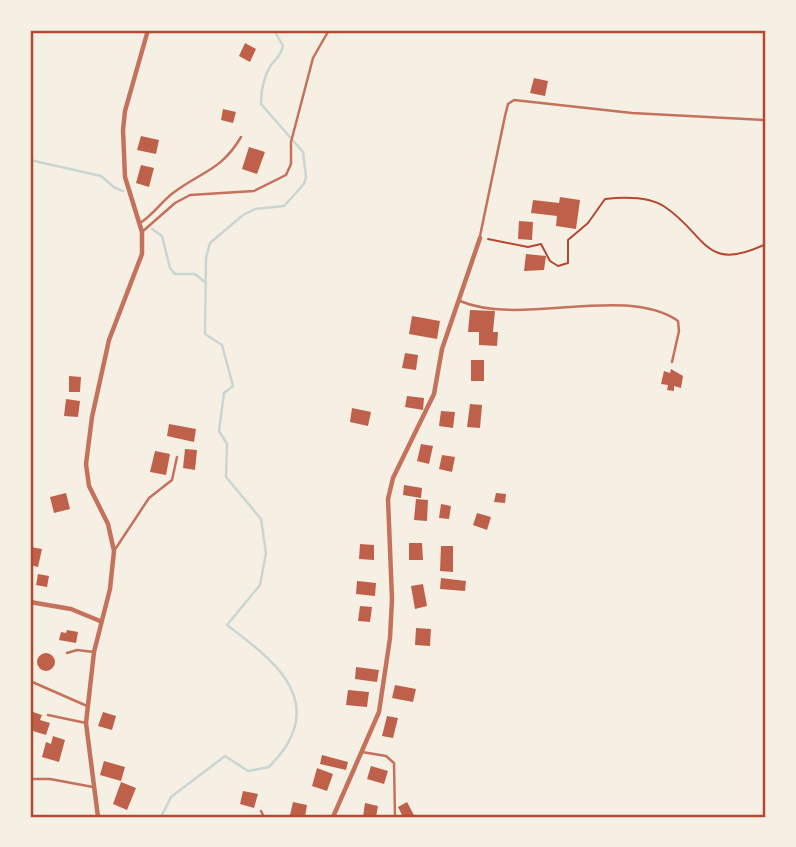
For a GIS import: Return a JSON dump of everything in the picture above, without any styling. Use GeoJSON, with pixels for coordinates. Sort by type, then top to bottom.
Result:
{"type":"FeatureCollection","features":[{"type":"Feature","properties":{"kind":"street"},"geometry":{"type":"LineString","coordinates":[[98,817],[86,723],[87,706],[100,621],[110,589],[114,551],[108,524],[89,486],[86,464],[92,417],[109,340],[142,254],[140,223],[125,177],[123,130],[125,111],[148,30]]}},
{"type":"Feature","properties":{"kind":"street"},"geometry":{"type":"LineString","coordinates":[[332,817],[379,712],[390,638],[392,599],[388,499],[393,478],[434,394],[442,349],[480,238]]}},
{"type":"Feature","properties":{"kind":"street"},"geometry":{"type":"LineString","coordinates":[[30,602],[71,608],[100,621]]}},
{"type":"Feature","properties":{"kind":"lane"},"geometry":{"type":"LineString","coordinates":[[142,233],[175,203],[190,195],[254,191],[286,175],[291,164],[291,142],[313,58],[330,30]]}},
{"type":"Feature","properties":{"kind":"lane"},"geometry":{"type":"LineString","coordinates":[[480,238],[505,116],[508,104],[514,100],[632,113],[766,120]]}},
{"type":"Feature","properties":{"kind":"lane"},"geometry":{"type":"LineString","coordinates":[[140,223],[170,195],[213,170],[232,152],[241,137]]}},
{"type":"Feature","properties":{"kind":"lane"},"geometry":{"type":"LineString","coordinates":[[457,300],[469,305],[510,308],[617,307],[668,314],[678,321],[679,331],[672,362]]}},
{"type":"Feature","properties":{"kind":"lane"},"geometry":{"type":"LineString","coordinates":[[114,551],[149,498],[173,480],[177,457]]}},
{"type":"Feature","properties":{"kind":"lane"},"geometry":{"type":"LineString","coordinates":[[67,653],[77,650],[94,652]]}},
{"type":"Feature","properties":{"kind":"lane"},"geometry":{"type":"LineString","coordinates":[[30,681],[87,706]]}},
{"type":"Feature","properties":{"kind":"lane"},"geometry":{"type":"LineString","coordinates":[[48,715],[86,723]]}},
{"type":"Feature","properties":{"kind":"lane"},"geometry":{"type":"LineString","coordinates":[[362,752],[386,756],[394,763],[395,817]]}},
{"type":"Feature","properties":{"kind":"lane"},"geometry":{"type":"LineString","coordinates":[[30,779],[50,779],[93,787]]}},
{"type":"Feature","properties":{"kind":"lane"},"geometry":{"type":"LineString","coordinates":[[261,811],[264,817]]}},
{"type":"Feature","properties":{"kind":"path"},"geometry":{"type":"LineString","coordinates":[[480,238],[528,247],[541,244],[550,261],[558,266],[568,263],[568,240],[588,223],[605,199],[621,198],[652,201],[664,206],[713,251],[724,256],[740,254],[766,244]]}},
{"type":"Feature","properties":{"kind":"building"},"geometry":{"type":"Polygon","coordinates":[[[245,43],[256,49],[250,62],[239,56],[245,43]]]}},
{"type":"Feature","properties":{"kind":"building"},"geometry":{"type":"Polygon","coordinates":[[[534,78],[548,81],[545,96],[530,93],[534,78]]]}},
{"type":"Feature","properties":{"kind":"building"},"geometry":{"type":"Polygon","coordinates":[[[223,109],[236,112],[233,123],[221,120],[223,109]]]}},
{"type":"Feature","properties":{"kind":"building"},"geometry":{"type":"Polygon","coordinates":[[[141,136],[159,140],[156,154],[137,150],[141,136]]]}},
{"type":"Feature","properties":{"kind":"building"},"geometry":{"type":"Polygon","coordinates":[[[249,147],[265,152],[257,174],[242,169],[249,147]]]}},
{"type":"Feature","properties":{"kind":"building"},"geometry":{"type":"Polygon","coordinates":[[[141,165],[154,168],[149,187],[136,183],[141,165]]]}},
{"type":"Feature","properties":{"kind":"building"},"geometry":{"type":"Polygon","coordinates":[[[560,197],[580,200],[576,229],[556,226],[557,216],[531,213],[533,200],[559,203],[560,197]]]}},
{"type":"Feature","properties":{"kind":"building"},"geometry":{"type":"Polygon","coordinates":[[[519,221],[533,222],[532,240],[518,239],[519,221]]]}},
{"type":"Feature","properties":{"kind":"building"},"geometry":{"type":"Polygon","coordinates":[[[526,254],[546,256],[544,270],[524,271],[526,254]]]}},
{"type":"Feature","properties":{"kind":"building"},"geometry":{"type":"Polygon","coordinates":[[[470,310],[495,311],[493,332],[498,332],[497,346],[479,345],[479,332],[468,332],[470,310]]]}},
{"type":"Feature","properties":{"kind":"building"},"geometry":{"type":"Polygon","coordinates":[[[412,316],[440,321],[437,339],[409,334],[412,316]]]}},
{"type":"Feature","properties":{"kind":"building"},"geometry":{"type":"Polygon","coordinates":[[[405,353],[418,355],[416,370],[402,368],[405,353]]]}},
{"type":"Feature","properties":{"kind":"building"},"geometry":{"type":"Polygon","coordinates":[[[471,360],[484,360],[484,381],[471,381],[471,360]]]}},
{"type":"Feature","properties":{"kind":"building"},"geometry":{"type":"Polygon","coordinates":[[[671,369],[683,376],[681,388],[674,386],[674,391],[667,390],[668,385],[661,384],[664,371],[670,373],[671,369]]]}},
{"type":"Feature","properties":{"kind":"building"},"geometry":{"type":"Polygon","coordinates":[[[69,376],[81,377],[80,392],[69,392],[69,376]]]}},
{"type":"Feature","properties":{"kind":"building"},"geometry":{"type":"Polygon","coordinates":[[[407,396],[424,398],[423,410],[405,407],[407,396]]]}},
{"type":"Feature","properties":{"kind":"building"},"geometry":{"type":"Polygon","coordinates":[[[66,399],[80,401],[78,417],[64,416],[66,399]]]}},
{"type":"Feature","properties":{"kind":"building"},"geometry":{"type":"Polygon","coordinates":[[[470,404],[482,405],[480,428],[467,427],[470,404]]]}},
{"type":"Feature","properties":{"kind":"building"},"geometry":{"type":"Polygon","coordinates":[[[352,408],[371,412],[368,426],[350,422],[352,408]]]}},
{"type":"Feature","properties":{"kind":"building"},"geometry":{"type":"Polygon","coordinates":[[[441,411],[455,412],[453,428],[439,426],[441,411]]]}},
{"type":"Feature","properties":{"kind":"building"},"geometry":{"type":"Polygon","coordinates":[[[169,424],[196,429],[194,442],[167,436],[169,424]]]}},
{"type":"Feature","properties":{"kind":"building"},"geometry":{"type":"Polygon","coordinates":[[[421,444],[433,446],[429,464],[417,461],[421,444]]]}},
{"type":"Feature","properties":{"kind":"building"},"geometry":{"type":"Polygon","coordinates":[[[185,449],[197,450],[195,470],[183,468],[185,449]]]}},
{"type":"Feature","properties":{"kind":"building"},"geometry":{"type":"Polygon","coordinates":[[[155,451],[170,454],[166,475],[150,472],[155,451]]]}},
{"type":"Feature","properties":{"kind":"building"},"geometry":{"type":"Polygon","coordinates":[[[442,455],[455,457],[452,472],[439,469],[442,455]]]}},
{"type":"Feature","properties":{"kind":"building"},"geometry":{"type":"Polygon","coordinates":[[[404,485],[422,488],[421,498],[403,495],[404,485]]]}},
{"type":"Feature","properties":{"kind":"building"},"geometry":{"type":"Polygon","coordinates":[[[66,493],[70,509],[54,513],[50,497],[66,493]]]}},
{"type":"Feature","properties":{"kind":"building"},"geometry":{"type":"Polygon","coordinates":[[[496,493],[506,494],[505,503],[494,502],[496,493]]]}},
{"type":"Feature","properties":{"kind":"building"},"geometry":{"type":"Polygon","coordinates":[[[416,499],[428,500],[427,521],[414,520],[416,499]]]}},
{"type":"Feature","properties":{"kind":"building"},"geometry":{"type":"Polygon","coordinates":[[[441,504],[451,506],[449,519],[439,518],[441,504]]]}},
{"type":"Feature","properties":{"kind":"building"},"geometry":{"type":"Polygon","coordinates":[[[477,513],[491,517],[487,530],[473,525],[477,513]]]}},
{"type":"Feature","properties":{"kind":"building"},"geometry":{"type":"Polygon","coordinates":[[[409,543],[422,543],[423,560],[409,560],[409,543]]]}},
{"type":"Feature","properties":{"kind":"building"},"geometry":{"type":"Polygon","coordinates":[[[360,544],[374,545],[374,560],[359,559],[360,544]]]}},
{"type":"Feature","properties":{"kind":"building"},"geometry":{"type":"Polygon","coordinates":[[[441,546],[453,546],[453,572],[440,571],[441,546]]]}},
{"type":"Feature","properties":{"kind":"building"},"geometry":{"type":"Polygon","coordinates":[[[30,547],[42,549],[38,567],[30,565],[30,547]]]}},
{"type":"Feature","properties":{"kind":"building"},"geometry":{"type":"Polygon","coordinates":[[[38,574],[49,576],[47,587],[36,585],[38,574]]]}},
{"type":"Feature","properties":{"kind":"building"},"geometry":{"type":"Polygon","coordinates":[[[441,578],[466,581],[465,591],[440,589],[441,578]]]}},
{"type":"Feature","properties":{"kind":"building"},"geometry":{"type":"Polygon","coordinates":[[[357,581],[376,583],[375,596],[356,594],[357,581]]]}},
{"type":"Feature","properties":{"kind":"building"},"geometry":{"type":"Polygon","coordinates":[[[423,584],[427,606],[415,609],[411,586],[423,584]]]}},
{"type":"Feature","properties":{"kind":"building"},"geometry":{"type":"Polygon","coordinates":[[[360,606],[372,607],[370,622],[358,621],[360,606]]]}},
{"type":"Feature","properties":{"kind":"building"},"geometry":{"type":"Polygon","coordinates":[[[416,628],[431,629],[430,646],[415,645],[416,628]]]}},
{"type":"Feature","properties":{"kind":"building"},"geometry":{"type":"Polygon","coordinates":[[[67,630],[78,632],[76,643],[59,640],[61,632],[66,633],[67,630]]]}},
{"type":"Feature","properties":{"kind":"building"},"geometry":{"type":"Polygon","coordinates":[[[46,653],[54,658],[55,662],[50,670],[46,671],[38,666],[37,662],[42,654],[46,653]]]}},
{"type":"Feature","properties":{"kind":"building"},"geometry":{"type":"Polygon","coordinates":[[[356,667],[379,670],[377,682],[355,679],[356,667]]]}},
{"type":"Feature","properties":{"kind":"building"},"geometry":{"type":"Polygon","coordinates":[[[395,685],[416,689],[413,702],[392,698],[395,685]]]}},
{"type":"Feature","properties":{"kind":"building"},"geometry":{"type":"Polygon","coordinates":[[[348,690],[369,692],[367,707],[346,705],[348,690]]]}},
{"type":"Feature","properties":{"kind":"building"},"geometry":{"type":"Polygon","coordinates":[[[33,712],[42,715],[40,720],[50,723],[46,735],[30,730],[33,712]]]}},
{"type":"Feature","properties":{"kind":"building"},"geometry":{"type":"Polygon","coordinates":[[[103,712],[116,716],[112,730],[98,726],[103,712]]]}},
{"type":"Feature","properties":{"kind":"building"},"geometry":{"type":"Polygon","coordinates":[[[387,716],[398,718],[393,738],[382,736],[387,716]]]}},
{"type":"Feature","properties":{"kind":"building"},"geometry":{"type":"Polygon","coordinates":[[[53,736],[65,740],[59,762],[42,757],[46,742],[51,744],[53,736]]]}},
{"type":"Feature","properties":{"kind":"building"},"geometry":{"type":"Polygon","coordinates":[[[322,755],[348,762],[346,770],[320,764],[322,755]]]}},
{"type":"Feature","properties":{"kind":"building"},"geometry":{"type":"Polygon","coordinates":[[[104,761],[125,767],[121,781],[100,775],[104,761]]]}},
{"type":"Feature","properties":{"kind":"building"},"geometry":{"type":"Polygon","coordinates":[[[371,766],[388,771],[384,784],[367,779],[371,766]]]}},
{"type":"Feature","properties":{"kind":"building"},"geometry":{"type":"Polygon","coordinates":[[[317,768],[333,774],[327,791],[312,786],[317,768]]]}},
{"type":"Feature","properties":{"kind":"building"},"geometry":{"type":"Polygon","coordinates":[[[121,782],[136,788],[127,810],[113,804],[121,782]]]}},
{"type":"Feature","properties":{"kind":"building"},"geometry":{"type":"Polygon","coordinates":[[[243,791],[258,794],[254,808],[240,804],[243,791]]]}},
{"type":"Feature","properties":{"kind":"building"},"geometry":{"type":"Polygon","coordinates":[[[293,802],[307,805],[305,817],[290,815],[293,802]]]}},
{"type":"Feature","properties":{"kind":"building"},"geometry":{"type":"Polygon","coordinates":[[[407,802],[415,817],[403,817],[398,807],[407,802]]]}},
{"type":"Feature","properties":{"kind":"building"},"geometry":{"type":"Polygon","coordinates":[[[365,803],[378,806],[376,817],[363,817],[365,803]]]}},
{"type":"Feature","properties":{"kind":"waterway"},"geometry":{"type":"LineString","coordinates":[[161,817],[171,797],[225,756],[248,771],[269,767],[287,744],[296,722],[296,705],[282,674],[270,660],[227,625],[260,585],[266,553],[261,519],[226,477],[227,444],[219,431],[224,393],[233,386],[222,345],[205,334],[206,258],[210,243],[243,215],[255,209],[284,206],[304,184],[306,177],[303,152],[261,104],[266,74],[280,55],[283,46],[274,30]]}},
{"type":"Feature","properties":{"kind":"waterway"},"geometry":{"type":"LineString","coordinates":[[30,160],[101,176],[123,191]]}},
{"type":"Feature","properties":{"kind":"waterway"},"geometry":{"type":"LineString","coordinates":[[152,229],[162,236],[170,268],[175,274],[195,274],[206,283]]}}]}
